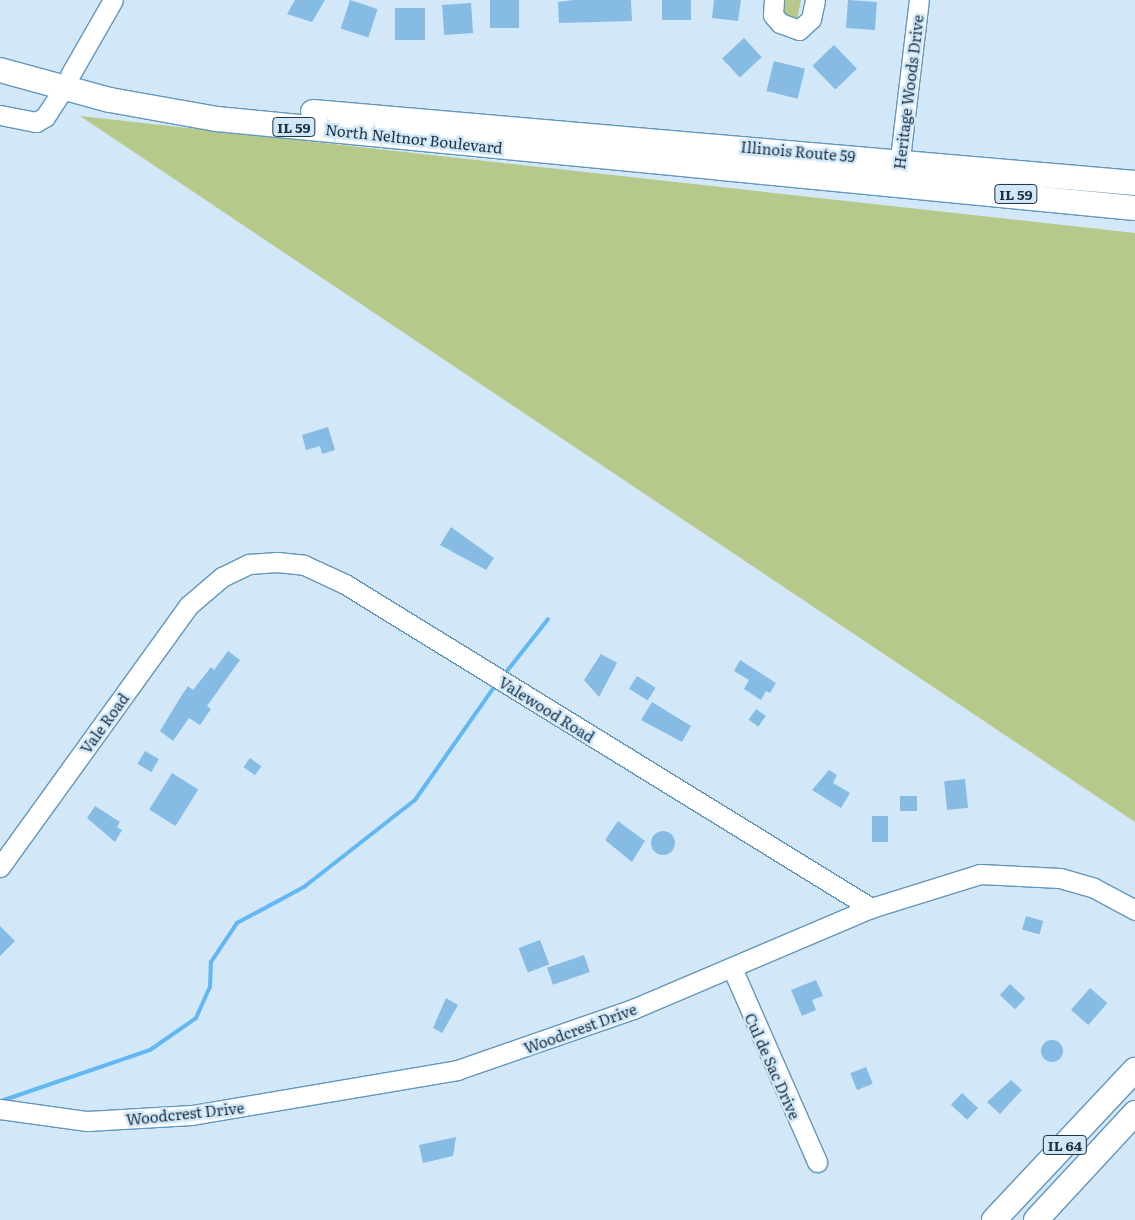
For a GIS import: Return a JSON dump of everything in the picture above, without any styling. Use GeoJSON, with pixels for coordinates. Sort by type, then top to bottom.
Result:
{"type":"FeatureCollection","features":[{"type":"Feature","properties":{"kind":"main road","name":"North Neltnor Boulevard"},"geometry":{"type":"LineString","coordinates":[[0,53],[66,82],[217,119],[594,157]]}},
{"type":"Feature","properties":{"kind":"main road","name":"North Neltnor Boulevard"},"geometry":{"type":"LineString","coordinates":[[0,70],[66,82],[256,108],[461,124]]}},
{"type":"Feature","properties":{"kind":"main road","name":"Illinois Route 59"},"geometry":{"type":"LineString","coordinates":[[461,124],[899,160],[1135,183]]}},
{"type":"Feature","properties":{"kind":"main road","name":"Illinois Route 59"},"geometry":{"type":"LineString","coordinates":[[594,157],[897,184],[1135,208]]}},
{"type":"Feature","properties":{"kind":"main road","name":"IL 64"},"geometry":{"type":"LineString","coordinates":[[994,1220],[1135,1070]]}},
{"type":"Feature","properties":{"kind":"main road","name":"IL 64"},"geometry":{"type":"LineString","coordinates":[[1036,1220],[1135,1113]]}},
{"type":"Feature","properties":{"kind":"street"},"geometry":{"type":"LineString","coordinates":[[0,115],[36,122],[45,117],[113,0]]}},
{"type":"Feature","properties":{"kind":"street"},"geometry":{"type":"LineString","coordinates":[[774,0],[774,15],[780,23],[798,30],[811,19],[816,0]]}},
{"type":"Feature","properties":{"kind":"street","name":"Heritage Woods Drive"},"geometry":{"type":"LineString","coordinates":[[897,184],[919,0]]}},
{"type":"Feature","properties":{"kind":"street","name":"Valewood Road"},"geometry":{"type":"LineString","coordinates":[[212,584],[249,564],[277,562],[304,565],[345,584],[871,908]]}},
{"type":"Feature","properties":{"kind":"street","name":"Vale Road"},"geometry":{"type":"LineString","coordinates":[[0,867],[188,606],[212,584]]}},
{"type":"Feature","properties":{"kind":"street","name":"Woodcrest Drive"},"geometry":{"type":"LineString","coordinates":[[0,1108],[87,1121],[146,1119],[416,1078],[516,1051],[732,968],[871,908],[955,879],[1009,872],[1082,884],[1135,910]]}},
{"type":"Feature","properties":{"kind":"street","name":"Cul de Sac Drive"},"geometry":{"type":"LineString","coordinates":[[732,968],[817,1162]]}},
{"type":"Feature","properties":{"kind":"green space"},"geometry":{"type":"Polygon","coordinates":[[[783,0],[801,0],[797,20],[782,18],[783,0]]]}},
{"type":"Feature","properties":{"kind":"green space"},"geometry":{"type":"Polygon","coordinates":[[[80,116],[1135,233],[1135,822],[80,116]]]}},
{"type":"Feature","properties":{"kind":"building"},"geometry":{"type":"Polygon","coordinates":[[[295,0],[325,0],[312,22],[287,14],[295,0]]]}},
{"type":"Feature","properties":{"kind":"building"},"geometry":{"type":"Polygon","coordinates":[[[350,0],[378,9],[368,37],[341,29],[350,0]]]}},
{"type":"Feature","properties":{"kind":"building"},"geometry":{"type":"Polygon","coordinates":[[[490,0],[519,0],[519,28],[490,28],[490,0]]]}},
{"type":"Feature","properties":{"kind":"building"},"geometry":{"type":"Polygon","coordinates":[[[574,0],[631,0],[632,21],[559,23],[558,2],[574,0]]]}},
{"type":"Feature","properties":{"kind":"building"},"geometry":{"type":"Polygon","coordinates":[[[662,0],[691,0],[691,20],[662,20],[662,0]]]}},
{"type":"Feature","properties":{"kind":"building"},"geometry":{"type":"Polygon","coordinates":[[[714,0],[741,0],[738,21],[712,18],[714,0]]]}},
{"type":"Feature","properties":{"kind":"building"},"geometry":{"type":"Polygon","coordinates":[[[848,0],[877,2],[875,30],[846,28],[848,0]]]}},
{"type":"Feature","properties":{"kind":"building"},"geometry":{"type":"Polygon","coordinates":[[[471,3],[473,33],[444,35],[442,5],[471,3]]]}},
{"type":"Feature","properties":{"kind":"building"},"geometry":{"type":"Polygon","coordinates":[[[395,8],[425,8],[425,40],[395,40],[395,8]]]}},
{"type":"Feature","properties":{"kind":"building"},"geometry":{"type":"Polygon","coordinates":[[[744,38],[762,57],[740,77],[722,58],[744,38]]]}},
{"type":"Feature","properties":{"kind":"building"},"geometry":{"type":"Polygon","coordinates":[[[834,45],[857,69],[835,90],[812,66],[834,45]]]}},
{"type":"Feature","properties":{"kind":"building"},"geometry":{"type":"Polygon","coordinates":[[[774,61],[805,69],[798,99],[767,91],[774,61]]]}},
{"type":"Feature","properties":{"kind":"building"},"geometry":{"type":"Polygon","coordinates":[[[328,427],[335,450],[322,454],[320,446],[306,450],[302,435],[328,427]]]}},
{"type":"Feature","properties":{"kind":"building"},"geometry":{"type":"Polygon","coordinates":[[[451,527],[494,558],[486,570],[440,545],[451,527]]]}},
{"type":"Feature","properties":{"kind":"building"},"geometry":{"type":"Polygon","coordinates":[[[228,651],[240,660],[207,706],[211,709],[200,725],[189,718],[173,741],[160,731],[180,698],[188,686],[193,690],[211,667],[214,670],[228,651]]]}},
{"type":"Feature","properties":{"kind":"building"},"geometry":{"type":"Polygon","coordinates":[[[601,654],[617,663],[599,697],[584,680],[601,654]]]}},
{"type":"Feature","properties":{"kind":"building"},"geometry":{"type":"Polygon","coordinates":[[[740,660],[776,683],[770,693],[766,691],[761,700],[744,689],[749,680],[734,671],[740,660]]]}},
{"type":"Feature","properties":{"kind":"building"},"geometry":{"type":"Polygon","coordinates":[[[637,676],[656,688],[648,700],[629,689],[637,676]]]}},
{"type":"Feature","properties":{"kind":"building"},"geometry":{"type":"Polygon","coordinates":[[[652,702],[691,726],[682,742],[641,720],[652,702]]]}},
{"type":"Feature","properties":{"kind":"building"},"geometry":{"type":"Polygon","coordinates":[[[756,709],[766,716],[758,727],[749,720],[756,709]]]}},
{"type":"Feature","properties":{"kind":"building"},"geometry":{"type":"Polygon","coordinates":[[[145,751],[159,759],[151,772],[138,764],[145,751]]]}},
{"type":"Feature","properties":{"kind":"building"},"geometry":{"type":"Polygon","coordinates":[[[250,758],[261,766],[255,775],[244,767],[250,758]]]}},
{"type":"Feature","properties":{"kind":"building"},"geometry":{"type":"Polygon","coordinates":[[[829,770],[837,775],[833,783],[850,793],[841,808],[812,790],[829,770]]]}},
{"type":"Feature","properties":{"kind":"building"},"geometry":{"type":"Polygon","coordinates":[[[172,773],[198,789],[176,826],[149,809],[172,773]]]}},
{"type":"Feature","properties":{"kind":"building"},"geometry":{"type":"Polygon","coordinates":[[[965,779],[968,808],[947,810],[944,781],[965,779]]]}},
{"type":"Feature","properties":{"kind":"building"},"geometry":{"type":"Polygon","coordinates":[[[900,796],[917,796],[917,811],[900,811],[900,796]]]}},
{"type":"Feature","properties":{"kind":"building"},"geometry":{"type":"Polygon","coordinates":[[[95,806],[120,822],[117,827],[122,830],[115,842],[87,818],[95,806]]]}},
{"type":"Feature","properties":{"kind":"building"},"geometry":{"type":"Polygon","coordinates":[[[872,816],[888,816],[888,842],[872,842],[872,816]]]}},
{"type":"Feature","properties":{"kind":"building"},"geometry":{"type":"Polygon","coordinates":[[[618,821],[645,841],[632,862],[605,840],[618,821]]]}},
{"type":"Feature","properties":{"kind":"building"},"geometry":{"type":"Polygon","coordinates":[[[663,831],[668,832],[674,838],[674,848],[668,854],[663,855],[658,854],[652,848],[651,843],[652,838],[658,832],[663,831]]]}},
{"type":"Feature","properties":{"kind":"building"},"geometry":{"type":"Polygon","coordinates":[[[1026,916],[1043,921],[1039,934],[1022,929],[1026,916]]]}},
{"type":"Feature","properties":{"kind":"building"},"geometry":{"type":"Polygon","coordinates":[[[0,926],[15,941],[0,956],[0,926]]]}},
{"type":"Feature","properties":{"kind":"building"},"geometry":{"type":"Polygon","coordinates":[[[540,940],[549,964],[528,973],[519,948],[540,940]]]}},
{"type":"Feature","properties":{"kind":"building"},"geometry":{"type":"Polygon","coordinates":[[[584,955],[590,972],[553,985],[547,968],[584,955]]]}},
{"type":"Feature","properties":{"kind":"building"},"geometry":{"type":"Polygon","coordinates":[[[816,980],[823,996],[812,1000],[816,1010],[802,1016],[791,990],[816,980]]]}},
{"type":"Feature","properties":{"kind":"building"},"geometry":{"type":"Polygon","coordinates":[[[1010,984],[1025,998],[1015,1009],[1000,995],[1010,984]]]}},
{"type":"Feature","properties":{"kind":"building"},"geometry":{"type":"Polygon","coordinates":[[[1090,988],[1107,1003],[1088,1025],[1071,1010],[1090,988]]]}},
{"type":"Feature","properties":{"kind":"building"},"geometry":{"type":"Polygon","coordinates":[[[446,998],[458,1005],[442,1033],[433,1028],[446,998]]]}},
{"type":"Feature","properties":{"kind":"building"},"geometry":{"type":"Polygon","coordinates":[[[1052,1040],[1060,1043],[1063,1051],[1060,1059],[1052,1062],[1044,1059],[1041,1051],[1044,1043],[1052,1040]]]}},
{"type":"Feature","properties":{"kind":"building"},"geometry":{"type":"Polygon","coordinates":[[[866,1067],[873,1084],[857,1090],[850,1073],[866,1067]]]}},
{"type":"Feature","properties":{"kind":"building"},"geometry":{"type":"Polygon","coordinates":[[[1011,1080],[1022,1090],[1000,1114],[987,1102],[1011,1080]]]}},
{"type":"Feature","properties":{"kind":"building"},"geometry":{"type":"Polygon","coordinates":[[[962,1093],[978,1108],[967,1120],[951,1105],[962,1093]]]}},
{"type":"Feature","properties":{"kind":"building"},"geometry":{"type":"Polygon","coordinates":[[[456,1137],[453,1156],[423,1163],[419,1145],[456,1137]]]}},
{"type":"Feature","properties":{"kind":"waterway"},"geometry":{"type":"LineString","coordinates":[[507,671],[548,619]]}},
{"type":"Feature","properties":{"kind":"waterway"},"geometry":{"type":"LineString","coordinates":[[1,1101],[150,1050],[196,1018],[210,987],[211,962],[237,923],[304,887],[415,800],[497,683]]}}]}
